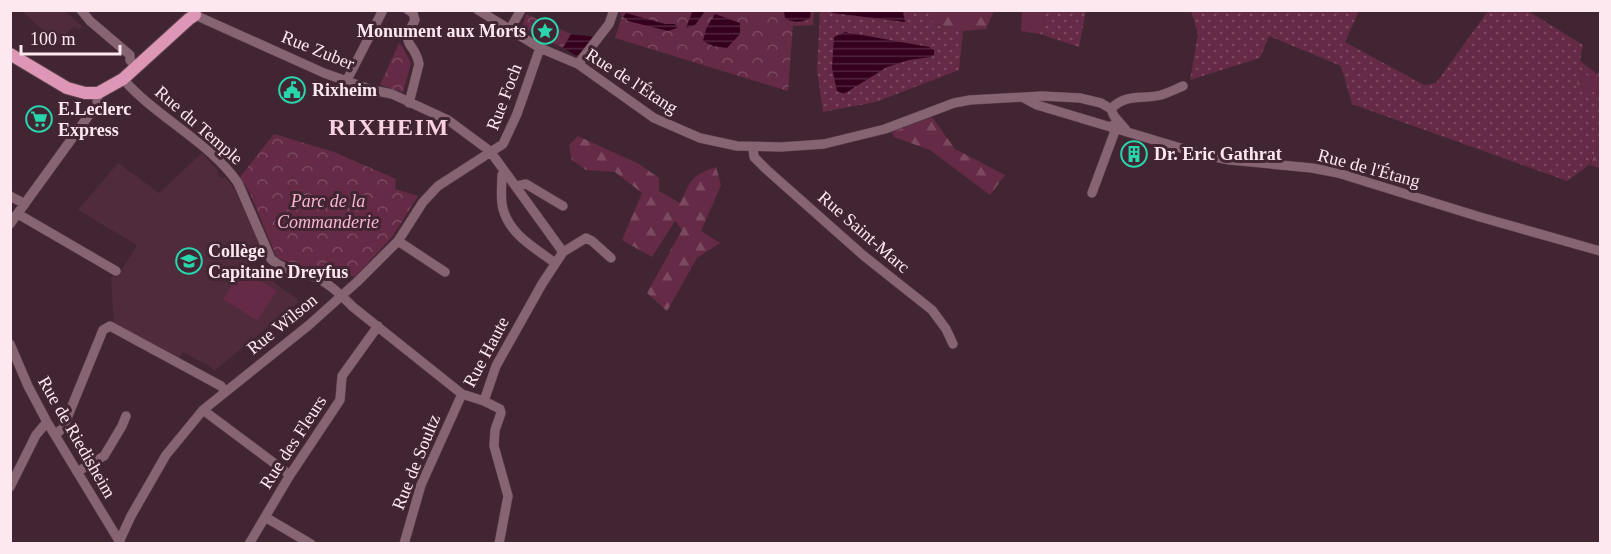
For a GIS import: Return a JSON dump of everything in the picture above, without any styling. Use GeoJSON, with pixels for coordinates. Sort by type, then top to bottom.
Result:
{"type":"FeatureCollection","features":[{"type":"Feature","properties":{"kind":"main road"},"geometry":{"type":"LineString","coordinates":[[10,54],[67,88],[85,93],[98,93],[123,79],[197,13]]}},
{"type":"Feature","properties":{"kind":"street"},"geometry":{"type":"LineString","coordinates":[[81,10],[90,21],[130,55],[130,60],[136,67]]}},
{"type":"Feature","properties":{"kind":"street"},"geometry":{"type":"LineString","coordinates":[[347,80],[382,10]]}},
{"type":"Feature","properties":{"kind":"street"},"geometry":{"type":"LineString","coordinates":[[408,10],[415,17],[407,34],[407,40],[419,64],[409,103]]}},
{"type":"Feature","properties":{"kind":"street","name":"Rue de l'Étang"},"geometry":{"type":"LineString","coordinates":[[478,10],[540,48],[578,64],[643,111],[674,128],[700,138],[737,146],[824,144],[885,129],[954,103],[1042,96],[1088,99],[1101,103],[1113,113],[1126,130]]}},
{"type":"Feature","properties":{"kind":"street"},"geometry":{"type":"LineString","coordinates":[[510,29],[521,10]]}},
{"type":"Feature","properties":{"kind":"street"},"geometry":{"type":"LineString","coordinates":[[578,64],[609,24],[614,10]]}},
{"type":"Feature","properties":{"kind":"street","name":"Rue Zuber"},"geometry":{"type":"LineString","coordinates":[[197,13],[324,73],[372,90],[392,94],[448,120],[490,151],[563,252]]}},
{"type":"Feature","properties":{"kind":"street","name":"Rue Foch"},"geometry":{"type":"LineString","coordinates":[[490,151],[503,144],[506,139],[540,48]]}},
{"type":"Feature","properties":{"kind":"street","name":"Rue du Temple"},"geometry":{"type":"LineString","coordinates":[[123,79],[163,117],[222,163],[233,175],[271,259],[277,265],[318,278],[342,296]]}},
{"type":"Feature","properties":{"kind":"street"},"geometry":{"type":"LineString","coordinates":[[1092,193],[1114,128],[1113,113],[1123,99],[1160,95],[1183,86]]}},
{"type":"Feature","properties":{"kind":"street"},"geometry":{"type":"LineString","coordinates":[[10,224],[97,104],[98,93]]}},
{"type":"Feature","properties":{"kind":"street","name":"Rue de l'Étang"},"geometry":{"type":"LineString","coordinates":[[1024,99],[1037,105],[1186,150],[1230,160],[1312,168],[1338,173],[1600,251]]}},
{"type":"Feature","properties":{"kind":"street"},"geometry":{"type":"LineString","coordinates":[[1082,117],[1088,99]]}},
{"type":"Feature","properties":{"kind":"street","name":"Rue Saint-Marc"},"geometry":{"type":"LineString","coordinates":[[753,147],[754,157],[767,170],[864,256],[932,310],[946,329],[953,344]]}},
{"type":"Feature","properties":{"kind":"street","name":"Rue Wilson"},"geometry":{"type":"LineString","coordinates":[[119,543],[131,516],[166,455],[203,410],[342,296],[398,241],[423,202],[438,186],[490,151]]}},
{"type":"Feature","properties":{"kind":"street"},"geometry":{"type":"LineString","coordinates":[[504,171],[502,202],[508,220],[521,238],[555,263]]}},
{"type":"Feature","properties":{"kind":"street"},"geometry":{"type":"LineString","coordinates":[[517,186],[526,184],[563,206]]}},
{"type":"Feature","properties":{"kind":"street"},"geometry":{"type":"LineString","coordinates":[[10,196],[25,204]]}},
{"type":"Feature","properties":{"kind":"street"},"geometry":{"type":"LineString","coordinates":[[18,214],[116,271]]}},
{"type":"Feature","properties":{"kind":"street","name":"Rue Haute"},"geometry":{"type":"LineString","coordinates":[[342,296],[462,394],[484,401],[496,366],[563,252],[586,238],[611,258]]}},
{"type":"Feature","properties":{"kind":"street"},"geometry":{"type":"LineString","coordinates":[[398,241],[445,272]]}},
{"type":"Feature","properties":{"kind":"street"},"geometry":{"type":"LineString","coordinates":[[55,435],[63,428],[103,330],[110,326],[221,386],[225,391]]}},
{"type":"Feature","properties":{"kind":"street","name":"Rue des Fleurs"},"geometry":{"type":"LineString","coordinates":[[249,543],[290,475],[340,400],[342,376],[378,326]]}},
{"type":"Feature","properties":{"kind":"street","name":"Rue de Riedisheim"},"geometry":{"type":"LineString","coordinates":[[10,344],[47,422],[119,543]]}},
{"type":"Feature","properties":{"kind":"street","name":"Rue de Soultz"},"geometry":{"type":"LineString","coordinates":[[404,543],[421,485],[462,394]]}},
{"type":"Feature","properties":{"kind":"street"},"geometry":{"type":"LineString","coordinates":[[484,401],[500,409],[501,413],[495,430],[494,446],[508,496],[499,543]]}},
{"type":"Feature","properties":{"kind":"street"},"geometry":{"type":"LineString","coordinates":[[203,410],[290,475]]}},
{"type":"Feature","properties":{"kind":"street"},"geometry":{"type":"LineString","coordinates":[[77,472],[104,456],[126,416]]}},
{"type":"Feature","properties":{"kind":"street"},"geometry":{"type":"LineString","coordinates":[[10,488],[36,435],[47,422]]}},
{"type":"Feature","properties":{"kind":"street"},"geometry":{"type":"LineString","coordinates":[[265,517],[311,543]]}},
{"type":"Feature","properties":{"kind":"shaded area"},"geometry":{"type":"Polygon","coordinates":[[[693,10],[705,11],[695,25],[686,28],[693,10]]]}},
{"type":"Feature","properties":{"kind":"shaded area"},"geometry":{"type":"Polygon","coordinates":[[[22,11],[65,11],[82,26],[79,30],[74,26],[58,44],[22,11]]]}},
{"type":"Feature","properties":{"kind":"shaded area"},"geometry":{"type":"Polygon","coordinates":[[[784,11],[811,11],[810,18],[798,22],[785,18],[784,11]]]}},
{"type":"Feature","properties":{"kind":"shaded area"},"geometry":{"type":"Polygon","coordinates":[[[828,11],[903,11],[905,22],[833,13],[828,11]]]}},
{"type":"Feature","properties":{"kind":"shaded area"},"geometry":{"type":"Polygon","coordinates":[[[626,13],[665,24],[675,24],[677,28],[668,31],[628,21],[623,17],[626,13]]]}},
{"type":"Feature","properties":{"kind":"shaded area"},"geometry":{"type":"Polygon","coordinates":[[[715,14],[740,23],[740,34],[727,48],[713,46],[703,41],[706,29],[715,14]]]}},
{"type":"Feature","properties":{"kind":"shaded area"},"geometry":{"type":"Polygon","coordinates":[[[845,32],[929,47],[934,50],[934,55],[887,67],[844,94],[837,91],[832,68],[834,37],[845,32]]]}},
{"type":"Feature","properties":{"kind":"shaded area"},"geometry":{"type":"Polygon","coordinates":[[[571,34],[595,37],[577,56],[563,48],[571,34]]]}},
{"type":"Feature","properties":{"kind":"shaded area","name":"Collège Capitaine Dreyfus"},"geometry":{"type":"Polygon","coordinates":[[[202,153],[217,169],[218,175],[226,178],[235,190],[259,243],[254,258],[248,263],[300,301],[214,371],[211,367],[183,352],[178,360],[114,326],[111,277],[117,277],[137,245],[78,210],[118,163],[159,193],[202,153]]]}},
{"type":"Feature","properties":{"kind":"green space"},"geometry":{"type":"Polygon","coordinates":[[[619,11],[814,11],[813,25],[793,26],[788,91],[615,38],[622,16],[619,11]]]}},
{"type":"Feature","properties":{"kind":"green space"},"geometry":{"type":"Polygon","coordinates":[[[820,11],[927,11],[935,25],[963,31],[959,70],[876,102],[823,112],[817,70],[820,11]]]}},
{"type":"Feature","properties":{"kind":"green space"},"geometry":{"type":"Polygon","coordinates":[[[927,11],[994,11],[986,29],[963,31],[935,25],[927,11]]]}},
{"type":"Feature","properties":{"kind":"green space"},"geometry":{"type":"Polygon","coordinates":[[[1022,11],[1045,11],[1040,34],[1021,31],[1022,11]]]}},
{"type":"Feature","properties":{"kind":"green space"},"geometry":{"type":"Polygon","coordinates":[[[1045,11],[1086,11],[1079,47],[1040,34],[1045,11]]]}},
{"type":"Feature","properties":{"kind":"green space"},"geometry":{"type":"Polygon","coordinates":[[[1191,11],[1359,11],[1345,42],[1424,85],[1436,83],[1488,11],[1528,11],[1583,45],[1580,61],[1597,74],[1600,70],[1600,78],[1597,81],[1577,70],[1577,84],[1600,95],[1600,142],[1589,165],[1567,181],[1352,104],[1341,66],[1269,36],[1260,58],[1190,80],[1198,34],[1191,11]]]}},
{"type":"Feature","properties":{"kind":"green space"},"geometry":{"type":"Polygon","coordinates":[[[526,14],[571,34],[563,48],[522,27],[526,14]]]}},
{"type":"Feature","properties":{"kind":"green space"},"geometry":{"type":"Polygon","coordinates":[[[399,43],[411,63],[403,92],[380,85],[399,43]]]}},
{"type":"Feature","properties":{"kind":"green space"},"geometry":{"type":"Polygon","coordinates":[[[1577,70],[1597,81],[1600,78],[1600,95],[1577,84],[1577,70]]]}},
{"type":"Feature","properties":{"kind":"green space"},"geometry":{"type":"Polygon","coordinates":[[[932,117],[955,149],[1005,175],[990,195],[930,150],[894,137],[892,132],[932,117]]]}},
{"type":"Feature","properties":{"kind":"green space","name":"Parc de la Commanderie"},"geometry":{"type":"Polygon","coordinates":[[[274,134],[334,152],[396,179],[395,189],[418,196],[392,237],[355,277],[331,269],[327,279],[322,274],[277,258],[250,193],[240,177],[274,134]]]}},
{"type":"Feature","properties":{"kind":"green space"},"geometry":{"type":"Polygon","coordinates":[[[578,136],[639,164],[659,178],[659,191],[680,203],[696,176],[716,167],[721,185],[701,231],[720,243],[697,258],[667,311],[647,293],[682,230],[675,221],[652,257],[622,240],[642,193],[615,172],[586,170],[572,160],[569,145],[578,136]]]}},
{"type":"Feature","properties":{"kind":"green space"},"geometry":{"type":"Polygon","coordinates":[[[1600,142],[1600,168],[1590,165],[1600,142]]]}},
{"type":"Feature","properties":{"kind":"green space"},"geometry":{"type":"Polygon","coordinates":[[[242,269],[277,291],[257,321],[223,299],[242,269]]]}},
{"type":"Feature","properties":{"kind":"place","name":"Monument aux Morts"},"geometry":{"type":"Point","coordinates":[545,31]}},
{"type":"Feature","properties":{"kind":"place","name":"Rixheim"},"geometry":{"type":"Point","coordinates":[292,90]}},
{"type":"Feature","properties":{"kind":"place","name":"E.Leclerc Express"},"geometry":{"type":"Point","coordinates":[39,119]}},
{"type":"Feature","properties":{"kind":"place","name":"Dr. Eric Gathrat"},"geometry":{"type":"Point","coordinates":[1134,154]}},
{"type":"Feature","properties":{"kind":"place","name":"Collège Capitaine Dreyfus"},"geometry":{"type":"Point","coordinates":[189,261]}},
{"type":"Feature","properties":{"kind":"district","name":"RIXHEIM"},"geometry":{"type":"Point","coordinates":[389,127]}}]}
